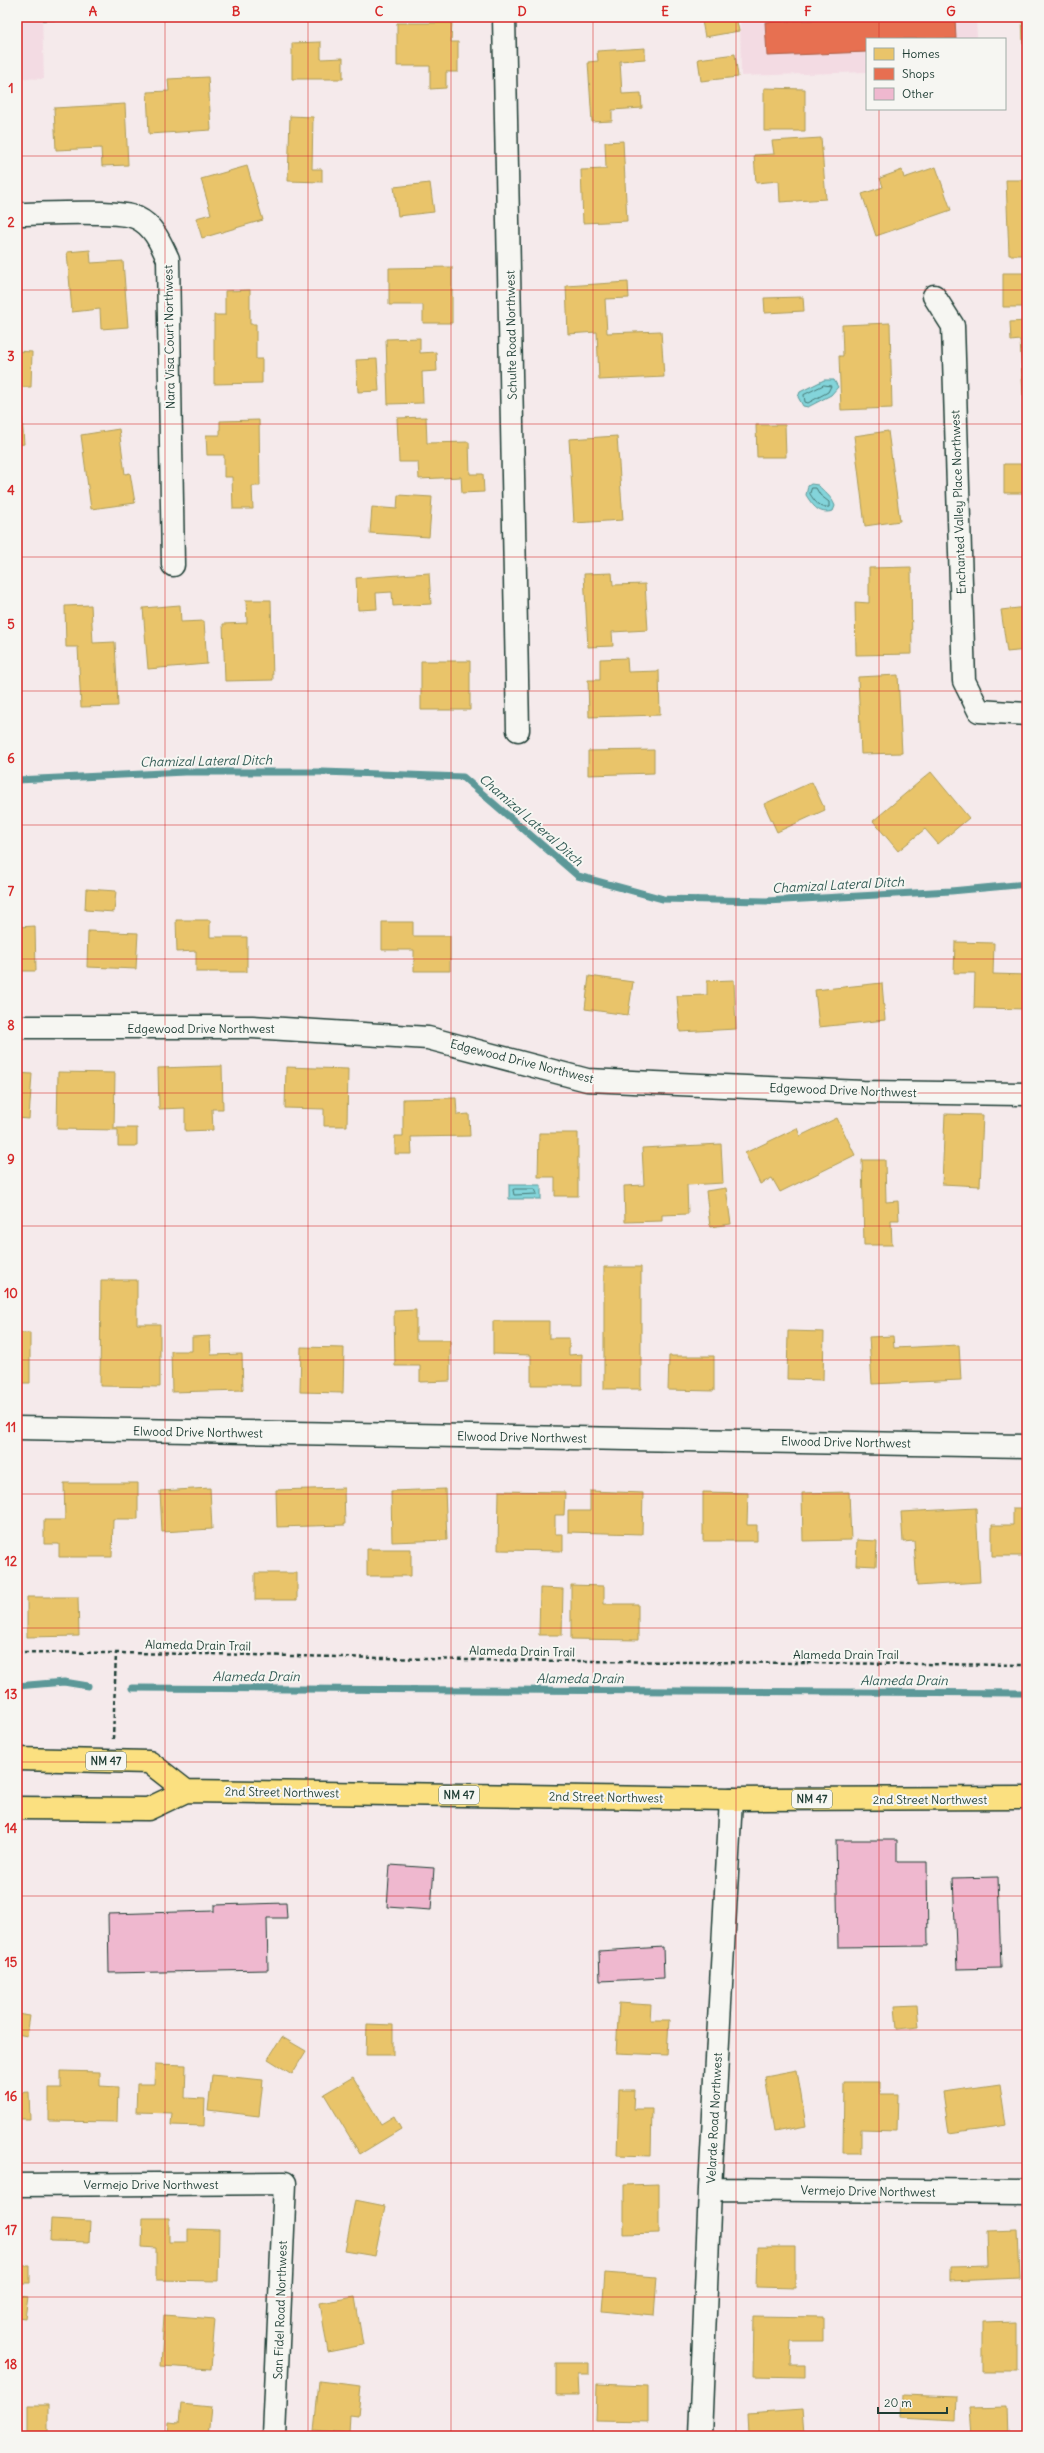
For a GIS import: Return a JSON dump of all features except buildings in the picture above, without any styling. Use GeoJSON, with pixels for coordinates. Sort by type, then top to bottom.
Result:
{"type":"FeatureCollection","features":[{"type":"Feature","properties":{"kind":"main road","name":"NM 47"},"geometry":{"type":"LineString","coordinates":[[17,1759],[149,1762],[186,1791]]}},
{"type":"Feature","properties":{"kind":"main road","name":"2nd Street Northwest"},"geometry":{"type":"LineString","coordinates":[[17,1808],[148,1809],[186,1791],[731,1799],[1027,1798]]}},
{"type":"Feature","properties":{"kind":"street","name":"Schulte Road Northwest"},"geometry":{"type":"LineString","coordinates":[[504,17],[518,652],[518,730]]}},
{"type":"Feature","properties":{"kind":"street","name":"Nara Visa Court Northwest"},"geometry":{"type":"LineString","coordinates":[[17,214],[118,214],[137,218],[152,230],[168,259],[173,565]]}},
{"type":"Feature","properties":{"kind":"street","name":"Enchanted Valley Place Northwest"},"geometry":{"type":"LineString","coordinates":[[934,296],[952,326],[964,681],[979,711],[1027,714]]}},
{"type":"Feature","properties":{"kind":"street","name":"Edgewood Drive Northwest"},"geometry":{"type":"LineString","coordinates":[[17,1028],[252,1027],[428,1038],[587,1080],[863,1092],[1027,1094]]}},
{"type":"Feature","properties":{"kind":"street","name":"Elwood Drive Northwest"},"geometry":{"type":"LineString","coordinates":[[17,1428],[1027,1446]]}},
{"type":"Feature","properties":{"kind":"street","name":"Velarde Road Northwest"},"geometry":{"type":"LineString","coordinates":[[700,2436],[710,2189],[731,1799]]}},
{"type":"Feature","properties":{"kind":"street","name":"Vermejo Drive Northwest"},"geometry":{"type":"LineString","coordinates":[[17,2185],[285,2183]]}},
{"type":"Feature","properties":{"kind":"street","name":"San Fidel Road Northwest"},"geometry":{"type":"LineString","coordinates":[[274,2436],[285,2183]]}},
{"type":"Feature","properties":{"kind":"street","name":"Vermejo Drive Northwest"},"geometry":{"type":"LineString","coordinates":[[710,2189],[1027,2192]]}},
{"type":"Feature","properties":{"kind":"path","name":"Alameda Drain Trail"},"geometry":{"type":"LineString","coordinates":[[17,1652],[486,1660],[1027,1665]]}},
{"type":"Feature","properties":{"kind":"path"},"geometry":{"type":"LineString","coordinates":[[113,1761],[116,1653]]}},
{"type":"Feature","properties":{"kind":"shaded area"},"geometry":{"type":"Polygon","coordinates":[[[17,17],[42,17],[44,79],[17,78],[17,17]]]}},
{"type":"Feature","properties":{"kind":"shaded area"},"geometry":{"type":"Polygon","coordinates":[[[740,17],[976,17],[977,38],[866,38],[866,72],[741,76],[740,17]]]}},
{"type":"Feature","properties":{"kind":"water"},"geometry":{"type":"Polygon","coordinates":[[[824,380],[834,380],[838,387],[831,395],[808,407],[803,406],[798,397],[800,392],[824,380]]]}},
{"type":"Feature","properties":{"kind":"water"},"geometry":{"type":"Polygon","coordinates":[[[811,484],[818,485],[830,497],[835,506],[833,511],[820,511],[811,503],[806,495],[808,486],[811,484]]]}},
{"type":"Feature","properties":{"kind":"water"},"geometry":{"type":"Polygon","coordinates":[[[509,1185],[541,1185],[541,1199],[509,1199],[509,1185]]]}},
{"type":"Feature","properties":{"kind":"waterway","name":"Chamizal Lateral Ditch"},"geometry":{"type":"LineString","coordinates":[[17,780],[185,772],[323,772],[463,777],[578,876],[663,899],[766,901],[951,891],[1027,884]]}},
{"type":"Feature","properties":{"kind":"waterway","name":"Alameda Drain"},"geometry":{"type":"LineString","coordinates":[[17,1686],[64,1682],[88,1686]]}},
{"type":"Feature","properties":{"kind":"waterway","name":"Alameda Drain"},"geometry":{"type":"LineString","coordinates":[[132,1688],[1027,1693]]}}]}
